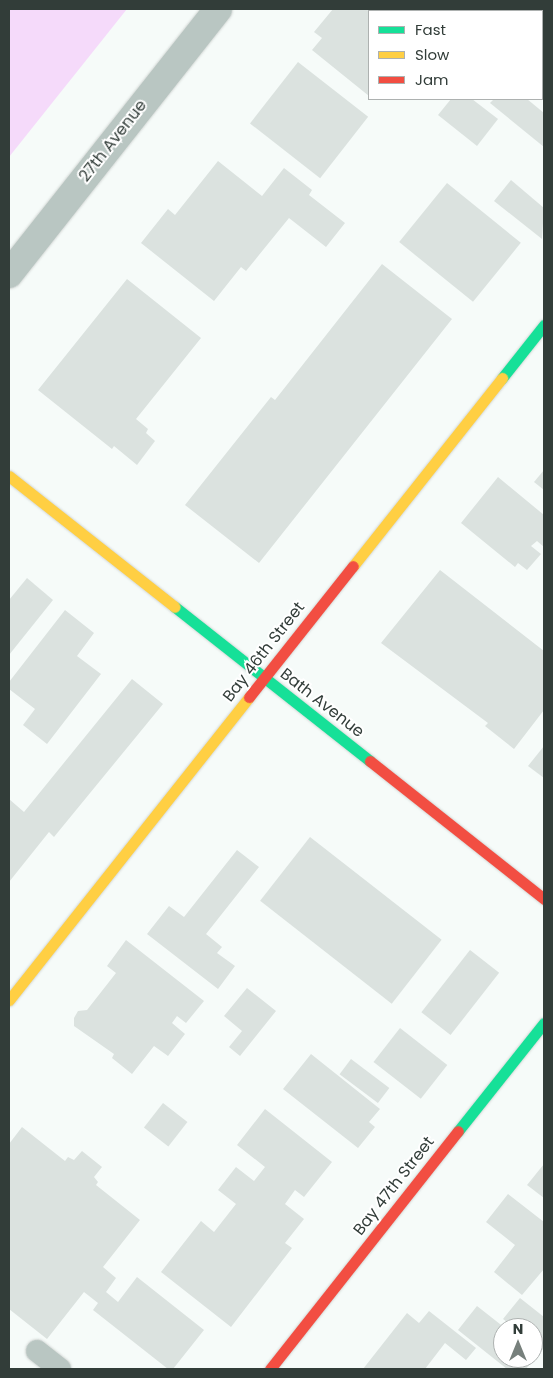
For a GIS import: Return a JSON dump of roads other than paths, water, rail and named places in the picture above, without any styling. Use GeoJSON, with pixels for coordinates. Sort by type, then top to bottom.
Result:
{"type":"FeatureCollection","features":[{"type":"Feature","properties":{"kind":"street","name":"27th Avenue"},"geometry":{"type":"LineString","coordinates":[[9,274],[218,9]]}},
{"type":"Feature","properties":{"kind":"street","name":"Bay 46th Street"},"geometry":{"type":"LineString","coordinates":[[9,1000],[544,325]]}},
{"type":"Feature","properties":{"kind":"street","name":"Bath Avenue"},"geometry":{"type":"LineString","coordinates":[[9,476],[544,899]]}},
{"type":"Feature","properties":{"kind":"street","name":"Bay 47th Street"},"geometry":{"type":"LineString","coordinates":[[270,1369],[544,1023]]}},
{"type":"Feature","properties":{"kind":"lane"},"geometry":{"type":"LineString","coordinates":[[37,1351],[60,1369]]}}]}
